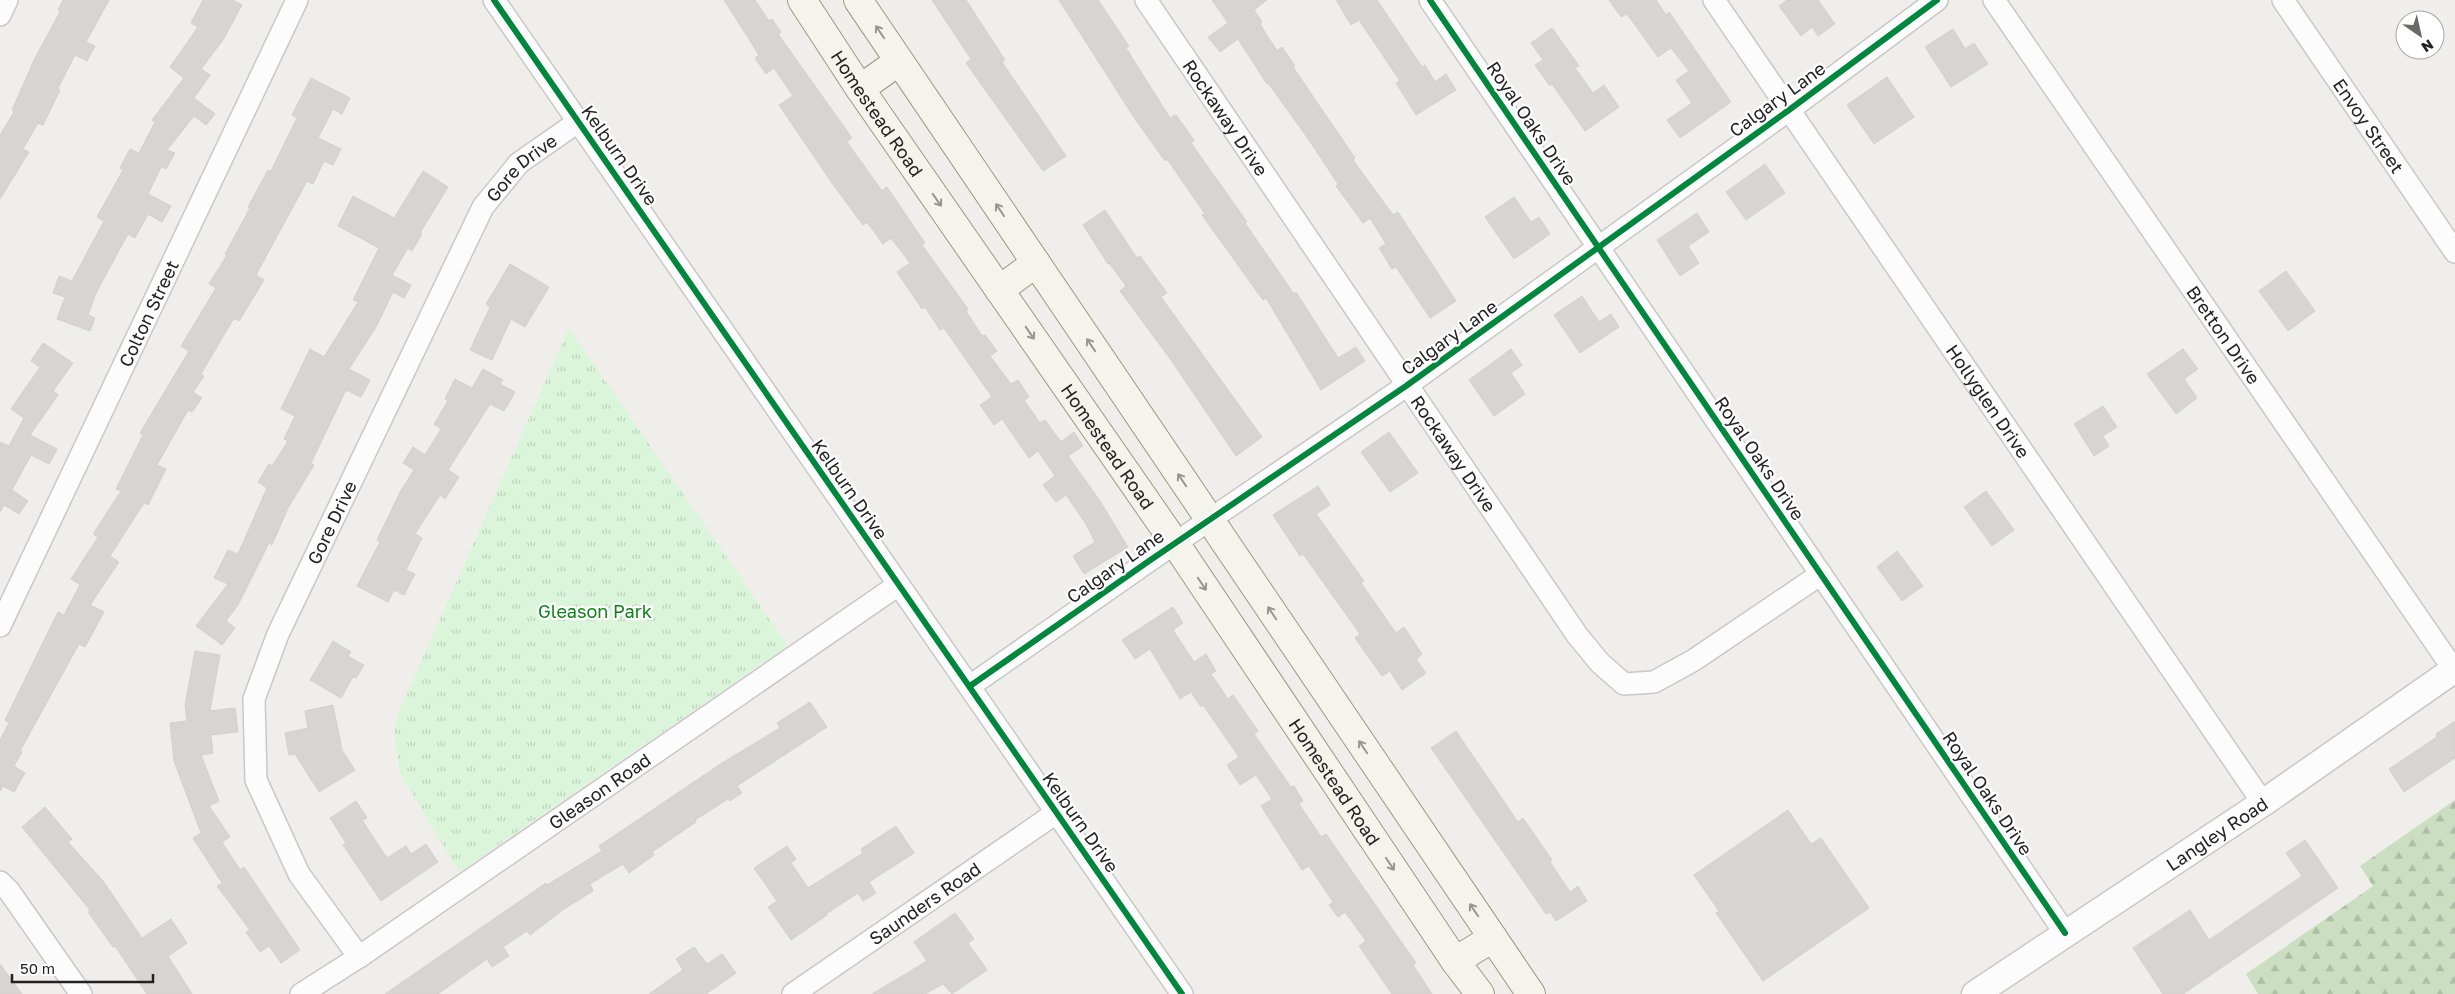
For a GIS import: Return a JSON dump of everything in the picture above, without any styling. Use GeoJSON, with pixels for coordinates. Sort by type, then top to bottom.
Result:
{"type":"FeatureCollection","features":[{"type":"Feature","properties":{"kind":"main road","name":"Homestead Road"},"geometry":{"type":"LineString","coordinates":[[802,0],[860,88],[1175,543],[1348,803],[1455,961],[1480,994]]}},
{"type":"Feature","properties":{"kind":"main road"},"geometry":{"type":"LineString","coordinates":[[858,0],[1531,994]]}},
{"type":"Feature","properties":{"kind":"main road"},"geometry":{"type":"LineString","coordinates":[[860,88],[899,61]]}},
{"type":"Feature","properties":{"kind":"main road"},"geometry":{"type":"LineString","coordinates":[[999,290],[1036,264]]}},
{"type":"Feature","properties":{"kind":"main road"},"geometry":{"type":"LineString","coordinates":[[1348,803],[1384,777]]}},
{"type":"Feature","properties":{"kind":"main road"},"geometry":{"type":"LineString","coordinates":[[1455,961],[1493,938]]}},
{"type":"Feature","properties":{"kind":"street"},"geometry":{"type":"LineString","coordinates":[[0,14],[7,0]]}},
{"type":"Feature","properties":{"kind":"street","name":"Colton Street"},"geometry":{"type":"LineString","coordinates":[[0,626],[297,0]]}},
{"type":"Feature","properties":{"kind":"street","name":"Kelburn Drive"},"geometry":{"type":"LineString","coordinates":[[494,0],[1182,994]]}},
{"type":"Feature","properties":{"kind":"street","name":"Rockaway Drive"},"geometry":{"type":"LineString","coordinates":[[1146,0],[1406,386],[1577,635],[1600,663],[1624,684],[1654,682],[1694,660],[1820,574]]}},
{"type":"Feature","properties":{"kind":"street","name":"Royal Oaks Drive"},"geometry":{"type":"LineString","coordinates":[[1430,0],[2065,933]]}},
{"type":"Feature","properties":{"kind":"street","name":"Hollyglen Drive"},"geometry":{"type":"LineString","coordinates":[[1714,0],[2263,803]]}},
{"type":"Feature","properties":{"kind":"street","name":"Calgary Lane"},"geometry":{"type":"LineString","coordinates":[[970,686],[1175,543],[1406,386],[1599,248],[1692,178],[1789,110],[1937,0]]}},
{"type":"Feature","properties":{"kind":"street","name":"Bretton Drive"},"geometry":{"type":"LineString","coordinates":[[1994,0],[2454,670]]}},
{"type":"Feature","properties":{"kind":"street","name":"Envoy Street"},"geometry":{"type":"LineString","coordinates":[[2283,0],[2455,252]]}},
{"type":"Feature","properties":{"kind":"street","name":"Gore Drive"},"geometry":{"type":"LineString","coordinates":[[359,957],[299,874],[256,780],[254,699],[278,634],[483,207],[519,163],[579,121]]}},
{"type":"Feature","properties":{"kind":"street","name":"Gleason Road"},"geometry":{"type":"LineString","coordinates":[[301,994],[359,957],[898,585]]}},
{"type":"Feature","properties":{"kind":"street","name":"Langley Road"},"geometry":{"type":"LineString","coordinates":[[1974,994],[2263,803],[2454,670]]}},
{"type":"Feature","properties":{"kind":"street","name":"Saunders Road"},"geometry":{"type":"LineString","coordinates":[[793,994],[1056,813]]}},
{"type":"Feature","properties":{"kind":"street"},"geometry":{"type":"LineString","coordinates":[[0,882],[9,891],[81,994]]}},
{"type":"Feature","properties":{"kind":"green space","name":"Gleason Park"},"geometry":{"type":"Polygon","coordinates":[[[569,328],[788,646],[459,872],[400,773],[394,736],[397,716],[569,328]]]}},
{"type":"Feature","properties":{"kind":"green space"},"geometry":{"type":"Polygon","coordinates":[[[2455,800],[2455,994],[2258,994],[2246,974],[2373,886],[2360,866],[2455,800]]]}},
{"type":"Feature","properties":{"kind":"building"},"geometry":{"type":"Polygon","coordinates":[[[63,0],[109,0],[86,42],[95,46],[87,61],[75,55],[58,88],[60,90],[43,125],[38,123],[23,149],[29,152],[0,199],[0,135],[14,112],[12,110],[35,58],[60,12],[58,10],[63,0]]]}},
{"type":"Feature","properties":{"kind":"building"},"geometry":{"type":"Polygon","coordinates":[[[203,0],[233,0],[242,5],[223,40],[201,69],[210,75],[194,98],[215,114],[206,125],[194,116],[167,150],[175,153],[166,169],[161,167],[148,194],[171,206],[162,222],[148,214],[135,238],[128,234],[96,293],[88,315],[95,318],[90,331],[57,319],[65,297],[53,293],[59,276],[72,281],[104,221],[97,217],[123,170],[120,168],[130,149],[139,153],[155,122],[152,120],[184,78],[170,67],[198,27],[191,23],[203,0]]]}},
{"type":"Feature","properties":{"kind":"building"},"geometry":{"type":"Polygon","coordinates":[[[724,0],[755,0],[769,21],[772,19],[781,32],[778,34],[852,138],[847,142],[882,191],[887,187],[925,243],[922,245],[968,309],[966,311],[982,336],[985,335],[997,351],[990,356],[1011,384],[1018,380],[1029,397],[1024,400],[1040,423],[1045,420],[1061,442],[1074,432],[1083,446],[1068,456],[1100,501],[1128,547],[1084,574],[1073,556],[1095,542],[1086,524],[1066,495],[1056,502],[1043,485],[1055,476],[1038,451],[1029,458],[1002,419],[994,425],[980,405],[992,397],[944,328],[940,330],[925,307],[922,309],[897,272],[910,263],[891,238],[883,244],[867,222],[863,225],[832,183],[779,105],[793,96],[774,68],[766,74],[755,58],[759,55],[724,0]]]}},
{"type":"Feature","properties":{"kind":"building"},"geometry":{"type":"Polygon","coordinates":[[[932,0],[966,0],[1005,60],[1002,62],[1066,156],[1043,171],[966,63],[971,59],[932,0]]]}},
{"type":"Feature","properties":{"kind":"building"},"geometry":{"type":"Polygon","coordinates":[[[1059,0],[1098,0],[1129,46],[1126,48],[1170,118],[1176,115],[1194,140],[1191,143],[1247,222],[1245,223],[1294,294],[1296,292],[1338,358],[1356,347],[1365,361],[1321,390],[1266,298],[1263,300],[1202,215],[1205,214],[1167,159],[1165,161],[1135,119],[1059,0]]]}},
{"type":"Feature","properties":{"kind":"building"},"geometry":{"type":"Polygon","coordinates":[[[1212,0],[1267,0],[1254,10],[1262,22],[1260,24],[1277,51],[1282,47],[1295,66],[1293,67],[1355,158],[1353,160],[1393,215],[1398,212],[1456,301],[1430,318],[1396,267],[1392,269],[1379,248],[1386,244],[1370,218],[1363,223],[1336,186],[1338,184],[1309,140],[1267,84],[1238,39],[1220,52],[1208,37],[1228,23],[1212,0]]]}},
{"type":"Feature","properties":{"kind":"building"},"geometry":{"type":"Polygon","coordinates":[[[1336,0],[1377,0],[1422,67],[1425,65],[1435,82],[1446,74],[1456,90],[1416,115],[1396,83],[1400,81],[1359,20],[1351,25],[1336,0]]]}},
{"type":"Feature","properties":{"kind":"building"},"geometry":{"type":"Polygon","coordinates":[[[1609,0],[1656,0],[1666,15],[1669,12],[1731,102],[1680,138],[1667,120],[1692,103],[1676,80],[1689,71],[1671,48],[1658,57],[1627,14],[1621,17],[1609,0]]]}},
{"type":"Feature","properties":{"kind":"building"},"geometry":{"type":"Polygon","coordinates":[[[1787,0],[1818,0],[1835,24],[1818,36],[1812,27],[1801,36],[1779,6],[1787,0]]]}},
{"type":"Feature","properties":{"kind":"building"},"geometry":{"type":"Polygon","coordinates":[[[1552,28],[1579,66],[1575,68],[1593,93],[1604,85],[1619,107],[1585,131],[1552,84],[1550,86],[1535,65],[1543,60],[1531,43],[1552,28]]]}},
{"type":"Feature","properties":{"kind":"building"},"geometry":{"type":"Polygon","coordinates":[[[1953,29],[1965,49],[1974,43],[1988,64],[1951,87],[1925,47],[1953,29]]]}},
{"type":"Feature","properties":{"kind":"building"},"geometry":{"type":"Polygon","coordinates":[[[1887,77],[1914,117],[1874,144],[1847,105],[1887,77]]]}},
{"type":"Feature","properties":{"kind":"building"},"geometry":{"type":"Polygon","coordinates":[[[311,78],[350,98],[342,114],[333,109],[318,138],[341,149],[333,165],[324,161],[313,184],[307,181],[256,275],[264,280],[239,321],[234,318],[201,374],[204,376],[193,392],[202,398],[192,412],[188,410],[157,465],[166,469],[148,505],[144,503],[110,556],[119,562],[90,605],[104,612],[85,647],[79,644],[20,751],[22,752],[14,766],[25,773],[14,792],[3,786],[0,791],[0,740],[9,723],[5,720],[58,612],[64,615],[80,585],[71,579],[98,537],[93,534],[121,491],[116,489],[143,435],[140,433],[189,351],[181,346],[216,288],[209,284],[227,255],[225,254],[268,170],[271,171],[297,118],[292,115],[311,78]]]}},
{"type":"Feature","properties":{"kind":"building"},"geometry":{"type":"Polygon","coordinates":[[[1765,164],[1785,193],[1746,220],[1726,192],[1765,164]]]}},
{"type":"Feature","properties":{"kind":"building"},"geometry":{"type":"Polygon","coordinates":[[[423,171],[448,187],[420,233],[422,234],[412,251],[408,248],[392,275],[411,285],[404,298],[393,292],[376,327],[349,369],[370,380],[361,397],[346,390],[311,463],[314,465],[288,508],[272,545],[269,543],[238,605],[226,621],[235,628],[222,645],[196,626],[228,584],[214,578],[228,550],[238,554],[267,488],[258,482],[269,464],[272,466],[288,441],[284,439],[295,416],[281,409],[310,349],[324,357],[358,302],[353,300],[379,248],[338,226],[353,196],[394,218],[423,171]]]}},
{"type":"Feature","properties":{"kind":"building"},"geometry":{"type":"Polygon","coordinates":[[[1514,197],[1531,222],[1539,217],[1550,234],[1514,259],[1485,217],[1514,197]]]}},
{"type":"Feature","properties":{"kind":"building"},"geometry":{"type":"Polygon","coordinates":[[[1105,210],[1137,258],[1140,256],[1167,293],[1161,297],[1262,437],[1236,456],[1171,360],[1120,291],[1126,286],[1108,264],[1083,225],[1105,210]]]}},
{"type":"Feature","properties":{"kind":"building"},"geometry":{"type":"Polygon","coordinates":[[[1697,213],[1709,232],[1688,246],[1699,263],[1680,276],[1657,240],[1697,213]]]}},
{"type":"Feature","properties":{"kind":"building"},"geometry":{"type":"Polygon","coordinates":[[[510,264],[549,287],[525,327],[511,319],[492,360],[470,350],[490,307],[486,304],[510,264]]]}},
{"type":"Feature","properties":{"kind":"building"},"geometry":{"type":"Polygon","coordinates":[[[2286,271],[2315,311],[2288,331],[2259,291],[2286,271]]]}},
{"type":"Feature","properties":{"kind":"building"},"geometry":{"type":"Polygon","coordinates":[[[1582,296],[1599,322],[1611,314],[1619,327],[1580,353],[1554,315],[1582,296]]]}},
{"type":"Feature","properties":{"kind":"building"},"geometry":{"type":"Polygon","coordinates":[[[43,343],[73,363],[53,391],[58,395],[30,435],[57,449],[49,464],[31,455],[12,490],[28,501],[19,514],[4,505],[0,512],[0,442],[9,446],[24,418],[11,409],[40,367],[31,361],[43,343]]]}},
{"type":"Feature","properties":{"kind":"building"},"geometry":{"type":"Polygon","coordinates":[[[1511,349],[1522,365],[1511,373],[1525,394],[1494,416],[1469,380],[1511,349]]]}},
{"type":"Feature","properties":{"kind":"building"},"geometry":{"type":"Polygon","coordinates":[[[2183,349],[2198,369],[2184,379],[2197,398],[2176,414],[2147,374],[2183,349]]]}},
{"type":"Feature","properties":{"kind":"building"},"geometry":{"type":"Polygon","coordinates":[[[483,369],[503,380],[500,384],[515,392],[504,411],[490,404],[448,470],[459,477],[445,499],[440,495],[415,534],[422,538],[406,570],[415,574],[404,595],[394,590],[388,602],[357,586],[380,542],[377,540],[400,492],[414,470],[403,463],[413,447],[425,455],[441,429],[434,424],[448,401],[445,399],[455,379],[472,388],[483,369]]]}},
{"type":"Feature","properties":{"kind":"building"},"geometry":{"type":"Polygon","coordinates":[[[2103,406],[2117,427],[2103,436],[2109,446],[2094,456],[2074,424],[2103,406]]]}},
{"type":"Feature","properties":{"kind":"building"},"geometry":{"type":"Polygon","coordinates":[[[1389,432],[1418,473],[1390,492],[1361,452],[1389,432]]]}},
{"type":"Feature","properties":{"kind":"building"},"geometry":{"type":"Polygon","coordinates":[[[1318,486],[1330,505],[1316,514],[1364,581],[1361,583],[1396,633],[1404,627],[1422,654],[1416,659],[1426,673],[1402,690],[1390,671],[1382,676],[1355,638],[1360,634],[1303,554],[1300,556],[1273,515],[1318,486]]]}},
{"type":"Feature","properties":{"kind":"building"},"geometry":{"type":"Polygon","coordinates":[[[1986,491],[2014,530],[1992,546],[1964,507],[1986,491]]]}},
{"type":"Feature","properties":{"kind":"building"},"geometry":{"type":"Polygon","coordinates":[[[1897,551],[1923,586],[1902,601],[1877,567],[1897,551]]]}},
{"type":"Feature","properties":{"kind":"building"},"geometry":{"type":"Polygon","coordinates":[[[1173,607],[1183,623],[1173,630],[1194,662],[1206,654],[1216,671],[1211,674],[1228,699],[1233,695],[1258,731],[1254,734],[1291,787],[1294,786],[1303,801],[1299,804],[1321,837],[1326,834],[1416,963],[1413,965],[1432,994],[1392,994],[1359,946],[1366,941],[1345,912],[1338,917],[1329,905],[1333,902],[1309,866],[1302,870],[1261,806],[1272,799],[1256,775],[1240,785],[1227,765],[1239,757],[1203,705],[1201,707],[1191,692],[1180,699],[1150,649],[1135,659],[1122,640],[1173,607]]]}},
{"type":"Feature","properties":{"kind":"building"},"geometry":{"type":"Polygon","coordinates":[[[333,641],[351,652],[348,656],[364,665],[356,678],[353,677],[341,698],[310,680],[333,641]]]}},
{"type":"Feature","properties":{"kind":"building"},"geometry":{"type":"Polygon","coordinates":[[[195,651],[220,655],[210,711],[235,708],[238,732],[211,735],[213,753],[201,755],[219,801],[209,806],[230,837],[222,842],[240,870],[244,867],[300,950],[281,963],[269,946],[260,952],[246,932],[250,930],[217,886],[222,883],[193,838],[201,833],[174,761],[170,723],[187,721],[185,705],[195,651]]]}},
{"type":"Feature","properties":{"kind":"building"},"geometry":{"type":"Polygon","coordinates":[[[810,702],[827,727],[737,786],[742,793],[730,801],[728,799],[695,820],[696,822],[652,852],[654,855],[629,873],[623,864],[590,884],[593,891],[564,909],[530,935],[527,931],[503,947],[509,956],[492,967],[487,959],[438,994],[385,994],[546,883],[547,885],[602,851],[599,846],[722,763],[780,728],[777,723],[810,702]]]}},
{"type":"Feature","properties":{"kind":"building"},"geometry":{"type":"Polygon","coordinates":[[[333,705],[342,750],[355,770],[319,792],[295,754],[289,755],[285,733],[308,728],[305,711],[333,705]]]}},
{"type":"Feature","properties":{"kind":"building"},"geometry":{"type":"Polygon","coordinates":[[[2455,721],[2455,758],[2404,792],[2389,769],[2437,737],[2436,734],[2455,721]]]}},
{"type":"Feature","properties":{"kind":"building"},"geometry":{"type":"Polygon","coordinates":[[[1456,731],[1518,822],[1523,818],[1552,860],[1550,862],[1570,892],[1578,886],[1587,901],[1556,921],[1550,912],[1546,914],[1431,748],[1456,731]]]}},
{"type":"Feature","properties":{"kind":"building"},"geometry":{"type":"Polygon","coordinates":[[[356,801],[367,818],[362,820],[387,858],[406,846],[411,854],[426,844],[438,862],[381,901],[343,845],[346,843],[330,818],[356,801]]]}},
{"type":"Feature","properties":{"kind":"building"},"geometry":{"type":"Polygon","coordinates":[[[45,807],[72,839],[68,842],[103,881],[142,938],[171,919],[187,943],[168,956],[192,994],[147,994],[115,946],[113,947],[88,912],[90,910],[22,827],[45,807]]]}},
{"type":"Feature","properties":{"kind":"building"},"geometry":{"type":"Polygon","coordinates":[[[1788,810],[1811,844],[1821,838],[1869,908],[1763,981],[1716,913],[1719,911],[1694,875],[1788,810]]]}},
{"type":"Feature","properties":{"kind":"building"},"geometry":{"type":"Polygon","coordinates":[[[896,826],[914,853],[869,882],[876,893],[863,901],[858,893],[791,940],[768,907],[777,901],[754,868],[787,846],[796,859],[791,863],[808,888],[863,853],[861,849],[896,826]]]}},
{"type":"Feature","properties":{"kind":"building"},"geometry":{"type":"Polygon","coordinates":[[[2305,840],[2338,888],[2183,994],[2163,994],[2133,948],[2190,910],[2209,940],[2302,876],[2286,853],[2305,840]]]}},
{"type":"Feature","properties":{"kind":"building"},"geometry":{"type":"Polygon","coordinates":[[[955,913],[974,939],[968,943],[987,970],[952,994],[943,984],[925,994],[872,994],[927,961],[914,942],[955,913]]]}},
{"type":"Feature","properties":{"kind":"building"},"geometry":{"type":"Polygon","coordinates":[[[694,947],[707,964],[722,954],[736,973],[706,994],[649,994],[683,970],[676,959],[694,947]]]}},
{"type":"Feature","properties":{"kind":"building"},"geometry":{"type":"Polygon","coordinates":[[[0,964],[22,994],[0,994],[0,964]]]}},
{"type":"Feature","properties":{"kind":"cycle path"},"geometry":{"type":"LineString","coordinates":[[494,0],[1182,994]]}},
{"type":"Feature","properties":{"kind":"cycle path"},"geometry":{"type":"LineString","coordinates":[[1430,0],[2065,933]]}},
{"type":"Feature","properties":{"kind":"cycle path"},"geometry":{"type":"LineString","coordinates":[[970,686],[1149,561],[1406,386],[1789,110],[1937,0]]}}]}
